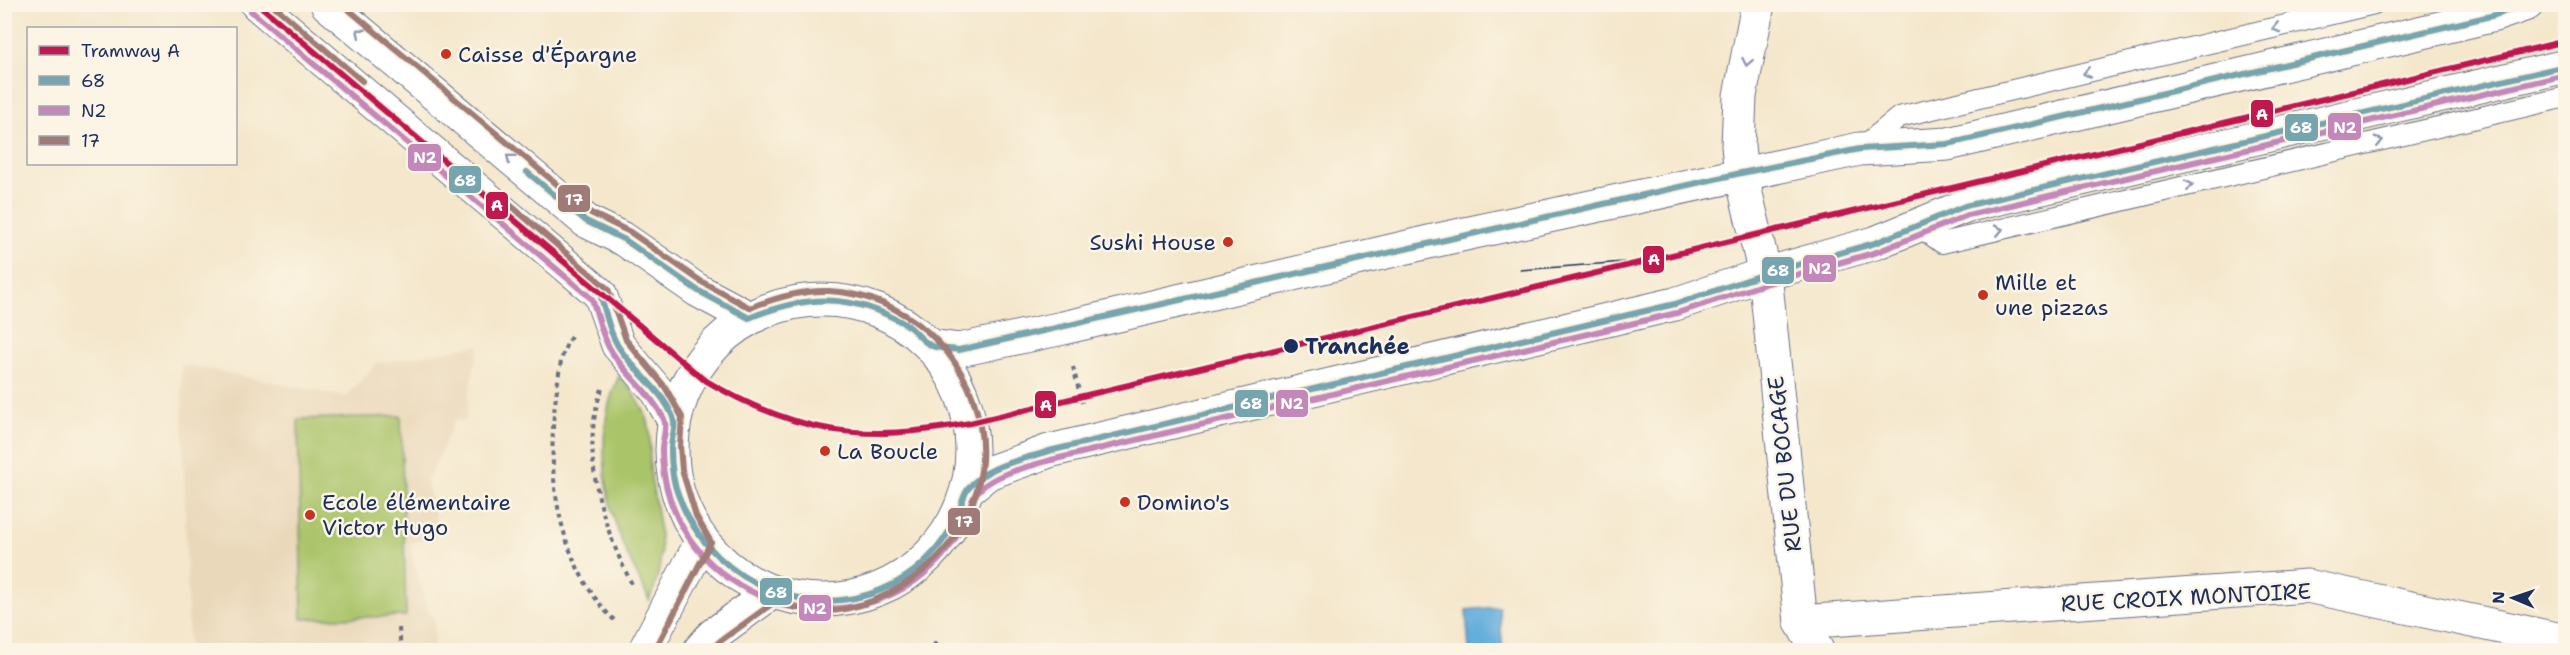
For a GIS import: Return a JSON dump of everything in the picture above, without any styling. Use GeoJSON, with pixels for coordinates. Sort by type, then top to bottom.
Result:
{"type":"FeatureCollection","features":[{"type":"Feature","properties":{"kind":"main road"},"geometry":{"type":"LineString","coordinates":[[257,4],[600,294],[618,345],[658,392],[674,421]]}},
{"type":"Feature","properties":{"kind":"main road"},"geometry":{"type":"LineString","coordinates":[[327,4],[585,221],[625,240],[697,290],[749,318]]}},
{"type":"Feature","properties":{"kind":"main road","name":"RUE DU BOCAGE"},"geometry":{"type":"LineString","coordinates":[[1758,4],[1740,96],[1738,146],[1741,173],[1766,274],[1801,622],[1817,651]]}},
{"type":"Feature","properties":{"kind":"main road"},"geometry":{"type":"LineString","coordinates":[[931,346],[959,350],[1063,328],[1423,243],[1860,149],[1948,144],[2483,18],[2527,4]]}},
{"type":"Feature","properties":{"kind":"main road"},"geometry":{"type":"LineString","coordinates":[[968,489],[988,473],[1049,452],[1675,304],[1766,274],[1875,243],[1916,224],[1965,206],[2565,66]]}},
{"type":"Feature","properties":{"kind":"main road"},"geometry":{"type":"LineString","coordinates":[[831,299],[859,303],[885,313],[910,327],[931,346],[950,370],[964,400],[972,428],[973,458],[968,489],[955,522],[934,552],[907,575],[876,592],[841,600],[806,601],[771,593],[744,580],[721,562],[702,541],[688,520],[678,496],[673,471],[671,446],[674,421],[684,389],[700,361],[722,337],[749,318],[775,307],[803,300],[831,299]]}},
{"type":"Feature","properties":{"kind":"main road"},"geometry":{"type":"LineString","coordinates":[[645,651],[702,541]]}},
{"type":"Feature","properties":{"kind":"main road","name":"RUE CROIX MONTOIRE"},"geometry":{"type":"LineString","coordinates":[[1801,622],[2307,586],[2565,641]]}},
{"type":"Feature","properties":{"kind":"main road"},"geometry":{"type":"LineString","coordinates":[[700,651],[713,636],[771,593]]}},
{"type":"Feature","properties":{"kind":"lane"},"geometry":{"type":"LineString","coordinates":[[1860,149],[1899,117],[2374,4]]}},
{"type":"Feature","properties":{"kind":"lane"},"geometry":{"type":"LineString","coordinates":[[1916,224],[1942,243],[2565,97]]}},
{"type":"Feature","properties":{"kind":"path"},"geometry":{"type":"LineString","coordinates":[[575,332],[569,339],[563,356],[552,418],[554,486],[565,534],[575,560],[588,586],[617,623]]}},
{"type":"Feature","properties":{"kind":"path"},"geometry":{"type":"LineString","coordinates":[[1072,365],[1082,403]]}},
{"type":"Feature","properties":{"kind":"path"},"geometry":{"type":"LineString","coordinates":[[606,383],[597,407],[593,469],[606,524],[622,566],[638,596]]}},
{"type":"Feature","properties":{"kind":"path"},"geometry":{"type":"LineString","coordinates":[[399,628],[401,651]]}},
{"type":"Feature","properties":{"kind":"path"},"geometry":{"type":"LineString","coordinates":[[934,642],[940,651]]}},
{"type":"Feature","properties":{"kind":"shaded area","name":"Ecole élémentaire Victor Hugo"},"geometry":{"type":"Polygon","coordinates":[[[479,345],[469,391],[466,421],[455,420],[427,482],[439,535],[409,544],[426,605],[435,621],[433,650],[189,650],[181,364],[346,397],[376,364],[479,345]]]}},
{"type":"Feature","properties":{"kind":"green space"},"geometry":{"type":"Polygon","coordinates":[[[619,376],[642,407],[649,430],[650,469],[661,550],[660,567],[649,600],[620,537],[609,498],[606,477],[604,435],[612,395],[619,376]]]}},
{"type":"Feature","properties":{"kind":"green space"},"geometry":{"type":"Polygon","coordinates":[[[401,416],[406,616],[302,619],[298,419],[401,416]]]}},
{"type":"Feature","properties":{"kind":"water"},"geometry":{"type":"Polygon","coordinates":[[[1499,607],[1503,650],[1469,650],[1466,610],[1499,607]]]}},
{"type":"Feature","properties":{"kind":"tram line","name":"A"},"geometry":{"type":"LineString","coordinates":[[258,4],[703,379],[737,398],[801,423],[832,430],[863,433],[932,429],[970,423],[2566,41]]}},
{"type":"Feature","properties":{"kind":"tram line"},"geometry":{"type":"LineString","coordinates":[[1520,270],[1650,260]]}},
{"type":"Feature","properties":{"kind":"transit line","name":"68"},"geometry":{"type":"LineString","coordinates":[[258,4],[600,294],[616,343],[626,358],[656,390],[673,417],[671,448],[674,480],[679,497],[696,530],[719,557],[747,578],[778,593],[812,600],[847,599],[882,590],[914,571],[943,540],[958,514],[966,492],[976,481],[995,469],[1049,451],[1675,304],[1765,274],[1875,243],[1965,206],[2566,66]]}},
{"type":"Feature","properties":{"kind":"transit line","name":"17"},"geometry":{"type":"LineString","coordinates":[[272,4],[362,81]]}},
{"type":"Feature","properties":{"kind":"transit line","name":"17"},"geometry":{"type":"LineString","coordinates":[[342,4],[591,213],[630,232],[702,282],[750,308],[788,295],[819,291],[857,295],[883,303],[907,316],[928,332],[947,352],[962,374],[973,399],[980,426],[982,458],[977,489],[966,518],[949,544],[928,567],[903,585],[875,600],[845,609],[827,611],[773,603],[711,650]]}},
{"type":"Feature","properties":{"kind":"transit line","name":"68"},"geometry":{"type":"LineString","coordinates":[[527,172],[586,221],[625,240],[697,290],[749,318],[790,304],[829,300],[848,302],[867,307],[907,325],[932,346],[959,350],[1741,173],[1860,149],[1948,144],[2495,15],[2526,4]]}},
{"type":"Feature","properties":{"kind":"transit line","name":"N2"},"geometry":{"type":"LineString","coordinates":[[251,11],[592,299],[609,348],[653,401],[664,419],[662,450],[665,481],[670,499],[686,534],[710,563],[739,585],[773,600],[809,608],[846,608],[882,598],[916,580],[930,569],[954,541],[980,489],[996,478],[1023,468],[1677,313],[1768,283],[1877,252],[1968,215],[2566,75]]}},
{"type":"Feature","properties":{"kind":"transit line","name":"17"},"geometry":{"type":"LineString","coordinates":[[509,204],[608,289],[626,340],[665,387],[682,417],[680,446],[682,470],[696,516],[711,542],[655,650]]}},
{"type":"Feature","properties":{"kind":"place","name":"Caisse d'Épargne"},"geometry":{"type":"Point","coordinates":[446,54]}},
{"type":"Feature","properties":{"kind":"place","name":"Sushi House"},"geometry":{"type":"Point","coordinates":[1228,242]}},
{"type":"Feature","properties":{"kind":"place","name":"Mille et une pizzas"},"geometry":{"type":"Point","coordinates":[1983,295]}},
{"type":"Feature","properties":{"kind":"place","name":"Tranchée"},"geometry":{"type":"Point","coordinates":[1291,346]}},
{"type":"Feature","properties":{"kind":"place","name":"La Boucle"},"geometry":{"type":"Point","coordinates":[825,451]}},
{"type":"Feature","properties":{"kind":"place","name":"Domino's"},"geometry":{"type":"Point","coordinates":[1125,502]}},
{"type":"Feature","properties":{"kind":"place","name":"Ecole élémentaire Victor Hugo"},"geometry":{"type":"Point","coordinates":[310,515]}}]}
